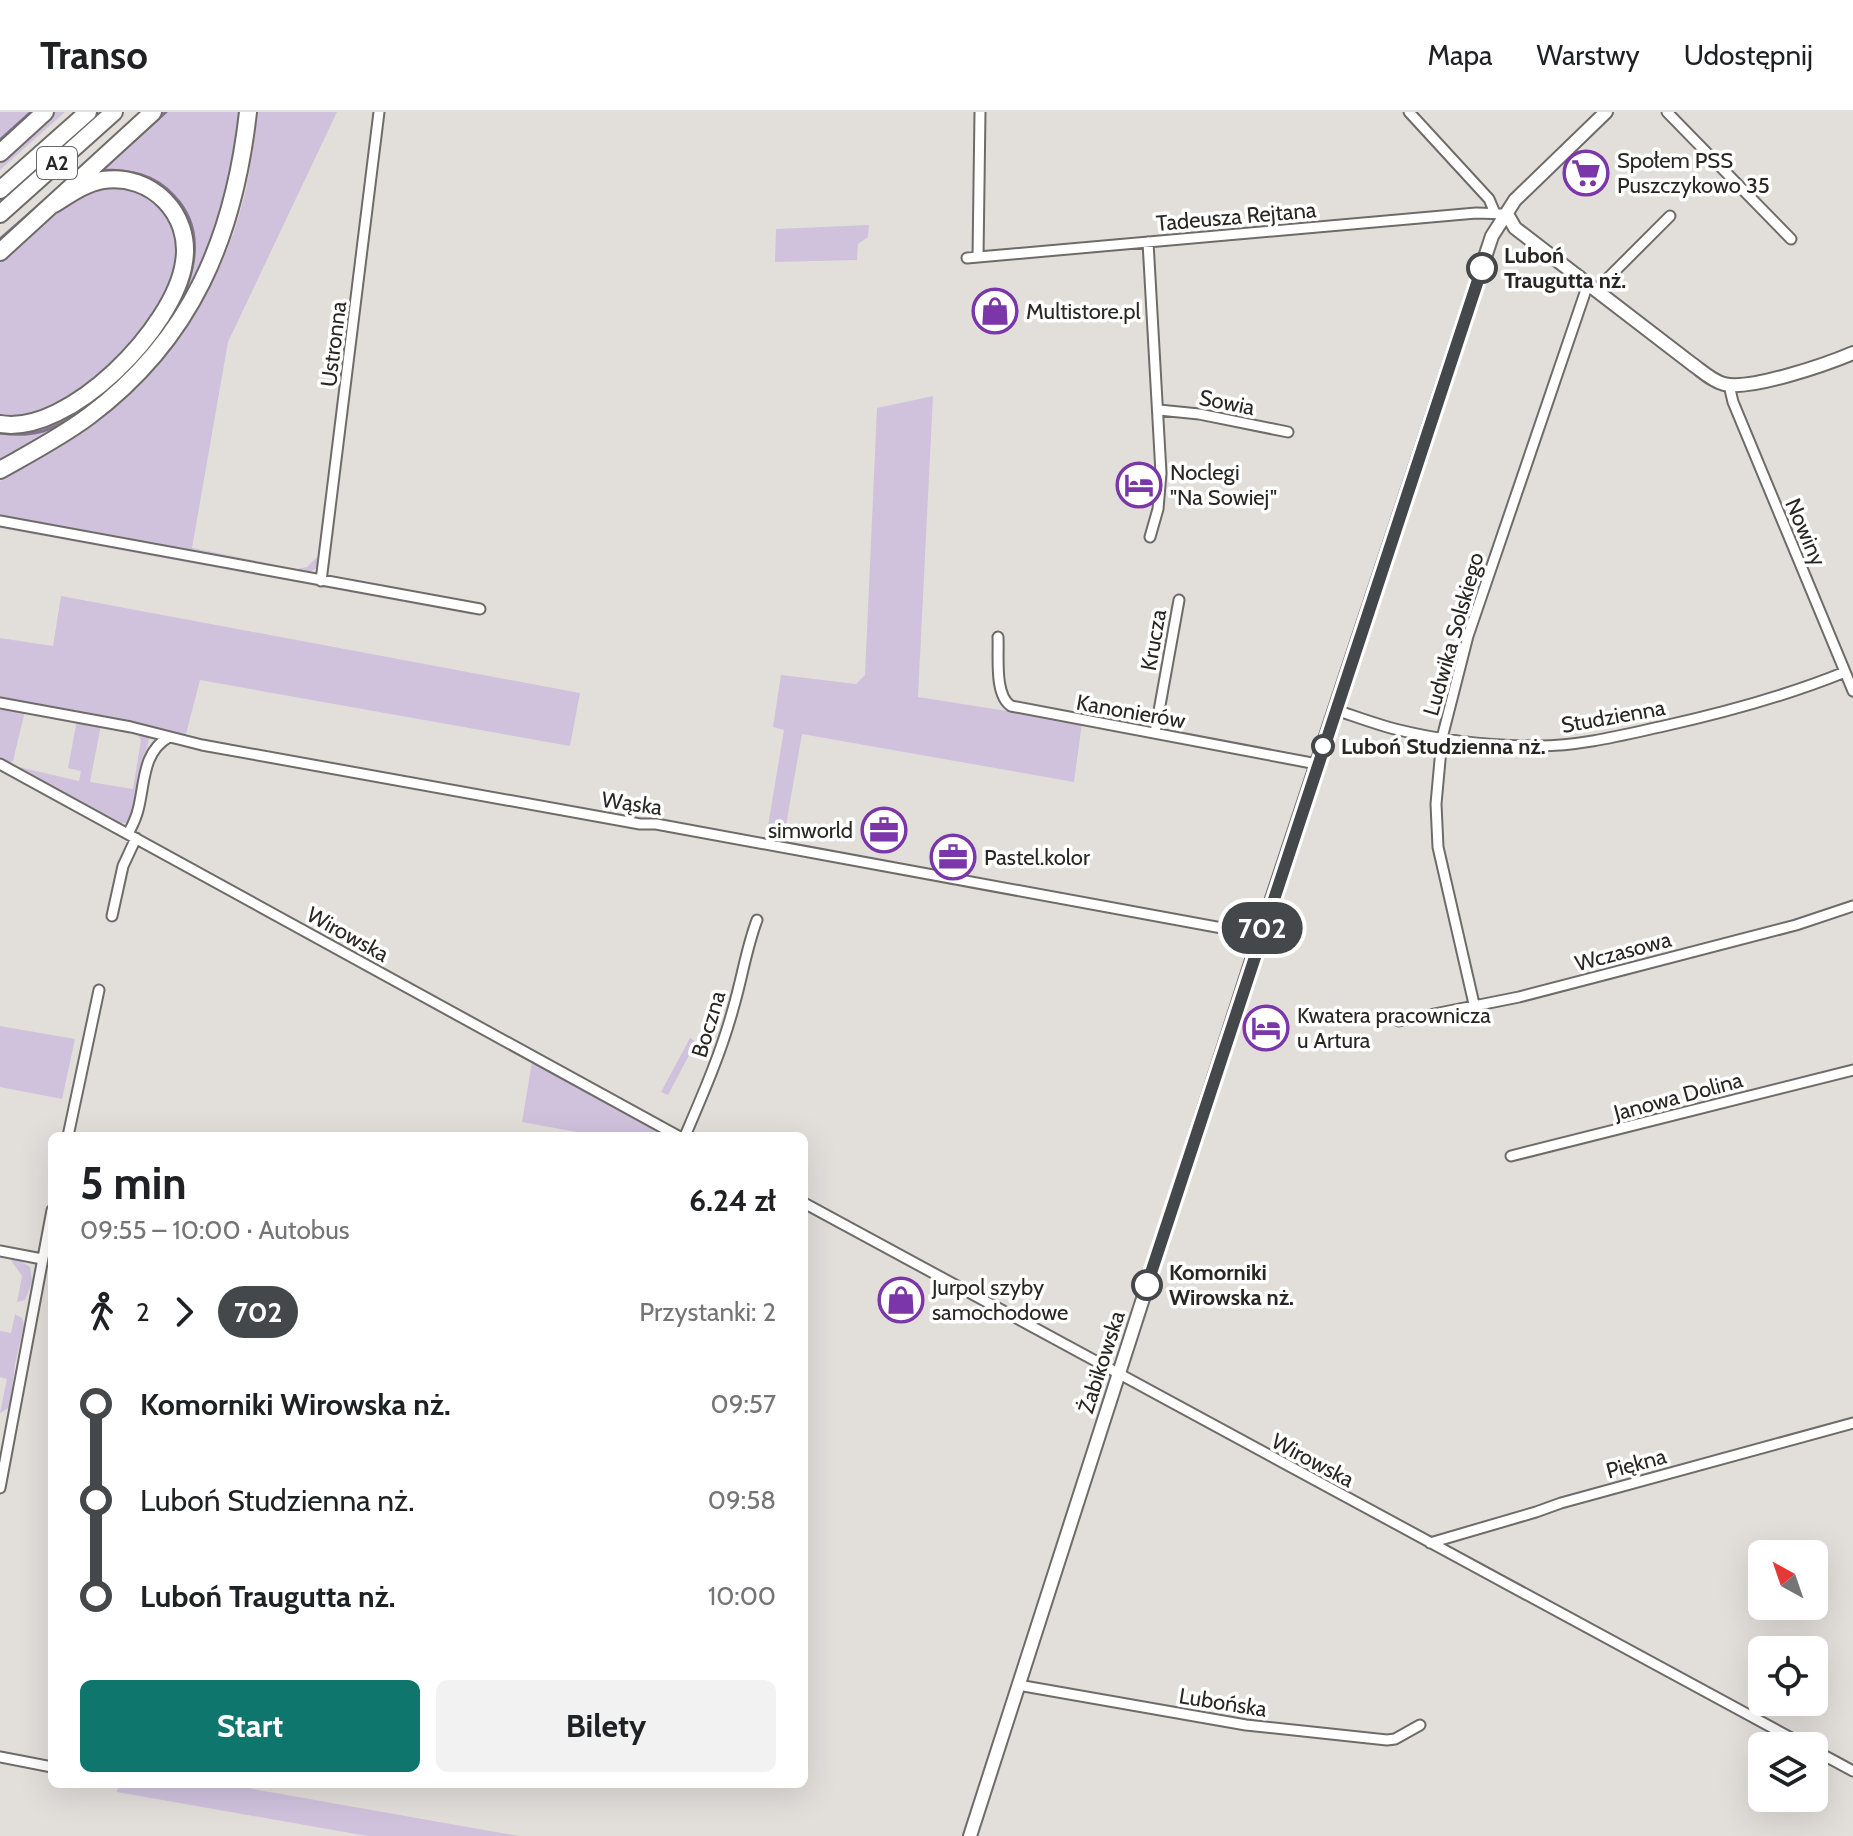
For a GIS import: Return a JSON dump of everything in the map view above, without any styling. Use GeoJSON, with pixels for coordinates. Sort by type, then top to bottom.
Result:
{"type":"FeatureCollection","features":[{"type":"Feature","properties":{"kind":"highway"},"geometry":{"type":"LineString","coordinates":[[0,153],[45,112]]}},
{"type":"Feature","properties":{"kind":"highway","name":"A2"},"geometry":{"type":"LineString","coordinates":[[0,190],[88,112]]}},
{"type":"Feature","properties":{"kind":"highway","name":"A2"},"geometry":{"type":"LineString","coordinates":[[0,214],[114,112]]}},
{"type":"Feature","properties":{"kind":"highway"},"geometry":{"type":"LineString","coordinates":[[0,252],[153,112]]}},
{"type":"Feature","properties":{"kind":"highway"},"geometry":{"type":"LineString","coordinates":[[0,470],[71,429],[100,408],[139,371],[179,322],[208,272],[229,218],[241,169],[248,112]]}},
{"type":"Feature","properties":{"kind":"highway"},"geometry":{"type":"LineString","coordinates":[[0,424],[17,425],[45,420],[103,381],[159,317],[174,293],[184,265],[185,240],[178,219],[167,202],[145,186],[122,179],[100,181],[54,204]]}},
{"type":"Feature","properties":{"kind":"street","name":"Ustronna"},"geometry":{"type":"LineString","coordinates":[[321,581],[379,112]]}},
{"type":"Feature","properties":{"kind":"street","name":"Tadeusza Rejtana"},"geometry":{"type":"LineString","coordinates":[[980,112],[973,257],[1501,213]]}},
{"type":"Feature","properties":{"kind":"street"},"geometry":{"type":"LineString","coordinates":[[1409,112],[1515,228],[1705,374],[1729,385],[1745,385],[1853,353]]}},
{"type":"Feature","properties":{"kind":"street","name":"Żabikowska"},"geometry":{"type":"LineString","coordinates":[[970,1836],[1260,935],[1492,236],[1501,213],[1606,112]]}},
{"type":"Feature","properties":{"kind":"street"},"geometry":{"type":"LineString","coordinates":[[1667,112],[1791,239]]}},
{"type":"Feature","properties":{"kind":"street"},"geometry":{"type":"LineString","coordinates":[[1592,287],[1670,216]]}},
{"type":"Feature","properties":{"kind":"street"},"geometry":{"type":"LineString","coordinates":[[1148,242],[1161,485],[1150,537]]}},
{"type":"Feature","properties":{"kind":"street","name":"Ludwika Solskiego"},"geometry":{"type":"LineString","coordinates":[[1474,1004],[1439,856],[1436,804],[1442,738],[1468,636],[1592,287]]}},
{"type":"Feature","properties":{"kind":"street","name":"Nowiny"},"geometry":{"type":"LineString","coordinates":[[1729,385],[1733,402],[1853,691]]}},
{"type":"Feature","properties":{"kind":"street","name":"Sowia"},"geometry":{"type":"LineString","coordinates":[[1159,410],[1199,414],[1288,432]]}},
{"type":"Feature","properties":{"kind":"street"},"geometry":{"type":"LineString","coordinates":[[0,521],[480,609]]}},
{"type":"Feature","properties":{"kind":"street","name":"Krucza"},"geometry":{"type":"LineString","coordinates":[[1155,733],[1179,600]]}},
{"type":"Feature","properties":{"kind":"street","name":"Kanonierów"},"geometry":{"type":"LineString","coordinates":[[998,637],[1001,693],[1006,703],[1317,764]]}},
{"type":"Feature","properties":{"kind":"street","name":"Studzienna"},"geometry":{"type":"LineString","coordinates":[[1336,710],[1390,728],[1442,738],[1525,746],[1590,741],[1764,702],[1845,672]]}},
{"type":"Feature","properties":{"kind":"street","name":"Wąska"},"geometry":{"type":"LineString","coordinates":[[0,703],[169,737],[1260,935]]}},
{"type":"Feature","properties":{"kind":"street"},"geometry":{"type":"LineString","coordinates":[[112,916],[138,815],[148,758],[154,748],[169,737]]}},
{"type":"Feature","properties":{"kind":"street","name":"Wirowska"},"geometry":{"type":"LineString","coordinates":[[0,764],[671,1132]]}},
{"type":"Feature","properties":{"kind":"street","name":"Wczasowa"},"geometry":{"type":"LineString","coordinates":[[1399,1021],[1519,997],[1796,925],[1853,906]]}},
{"type":"Feature","properties":{"kind":"street","name":"Boczna"},"geometry":{"type":"LineString","coordinates":[[687,1132],[714,1068],[757,920]]}},
{"type":"Feature","properties":{"kind":"street"},"geometry":{"type":"LineString","coordinates":[[69,1132],[99,990]]}},
{"type":"Feature","properties":{"kind":"street","name":"Janowa Dolina"},"geometry":{"type":"LineString","coordinates":[[1511,1156],[1853,1070]]}},
{"type":"Feature","properties":{"kind":"street","name":"Wirowska"},"geometry":{"type":"LineString","coordinates":[[808,1205],[1780,1732]]}},
{"type":"Feature","properties":{"kind":"street"},"geometry":{"type":"LineString","coordinates":[[0,1488],[48,1230]]}},
{"type":"Feature","properties":{"kind":"street"},"geometry":{"type":"LineString","coordinates":[[0,1251],[42,1259]]}},
{"type":"Feature","properties":{"kind":"street","name":"Piękna"},"geometry":{"type":"LineString","coordinates":[[1430,1543],[1561,1503],[1853,1423]]}},
{"type":"Feature","properties":{"kind":"street","name":"Lubońska"},"geometry":{"type":"LineString","coordinates":[[1018,1685],[1246,1725],[1387,1740],[1395,1739],[1420,1725]]}},
{"type":"Feature","properties":{"kind":"street"},"geometry":{"type":"LineString","coordinates":[[0,1757],[48,1766]]}},
{"type":"Feature","properties":{"kind":"street"},"geometry":{"type":"LineString","coordinates":[[1828,1758],[1853,1771]]}},
{"type":"Feature","properties":{"kind":"shaded area"},"geometry":{"type":"Polygon","coordinates":[[[0,112],[36,112],[0,144],[0,112]]]}},
{"type":"Feature","properties":{"kind":"shaded area"},"geometry":{"type":"Polygon","coordinates":[[[54,112],[65,112],[0,170],[0,160],[54,112]]]}},
{"type":"Feature","properties":{"kind":"shaded area"},"geometry":{"type":"Polygon","coordinates":[[[160,112],[244,112],[213,249],[161,339],[87,412],[0,465],[0,430],[32,430],[62,419],[180,296],[177,204],[93,176],[160,112]]]}},
{"type":"Feature","properties":{"kind":"shaded area"},"geometry":{"type":"Polygon","coordinates":[[[257,112],[337,112],[228,342],[192,548],[297,569],[307,567],[318,556],[373,112],[376,112],[318,567],[308,573],[0,517],[0,481],[64,444],[113,408],[140,384],[185,328],[221,265],[234,232],[249,176],[257,112]]]}},
{"type":"Feature","properties":{"kind":"shaded area"},"geometry":{"type":"Polygon","coordinates":[[[121,183],[160,200],[182,247],[162,307],[108,371],[50,413],[0,420],[0,259],[80,192],[121,183]]]}},
{"type":"Feature","properties":{"kind":"shaded area"},"geometry":{"type":"Polygon","coordinates":[[[869,225],[868,237],[858,244],[857,260],[775,262],[776,229],[869,225]]]}},
{"type":"Feature","properties":{"kind":"shaded area"},"geometry":{"type":"Polygon","coordinates":[[[933,396],[918,697],[1082,723],[1074,782],[802,734],[783,842],[766,838],[784,730],[773,727],[781,675],[856,684],[865,675],[877,408],[933,396]]]}},
{"type":"Feature","properties":{"kind":"shaded area"},"geometry":{"type":"Polygon","coordinates":[[[0,525],[464,610],[474,615],[0,528],[0,525]]]}},
{"type":"Feature","properties":{"kind":"shaded area"},"geometry":{"type":"Polygon","coordinates":[[[61,596],[580,693],[570,746],[200,680],[186,734],[0,699],[0,638],[53,646],[61,596]]]}},
{"type":"Feature","properties":{"kind":"shaded area"},"geometry":{"type":"Polygon","coordinates":[[[0,707],[25,711],[13,761],[9,763],[0,759],[0,707]]]}},
{"type":"Feature","properties":{"kind":"shaded area"},"geometry":{"type":"Polygon","coordinates":[[[77,720],[101,725],[90,782],[133,789],[141,740],[135,730],[146,734],[149,739],[131,818],[127,823],[119,823],[19,769],[79,781],[81,771],[68,768],[77,720]]]}},
{"type":"Feature","properties":{"kind":"shaded area"},"geometry":{"type":"Polygon","coordinates":[[[0,1026],[75,1039],[62,1099],[0,1087],[0,1026]]]}},
{"type":"Feature","properties":{"kind":"shaded area"},"geometry":{"type":"Polygon","coordinates":[[[690,1038],[696,1042],[668,1095],[661,1092],[690,1038]]]}},
{"type":"Feature","properties":{"kind":"shaded area"},"geometry":{"type":"Polygon","coordinates":[[[532,1062],[660,1132],[576,1132],[522,1122],[532,1062]]]}},
{"type":"Feature","properties":{"kind":"shaded area"},"geometry":{"type":"Polygon","coordinates":[[[0,1256],[19,1260],[30,1267],[32,1282],[25,1300],[17,1302],[22,1276],[10,1259],[0,1256]]]}},
{"type":"Feature","properties":{"kind":"shaded area"},"geometry":{"type":"Polygon","coordinates":[[[15,1314],[22,1318],[24,1325],[10,1407],[0,1413],[7,1379],[0,1377],[0,1331],[11,1333],[15,1314]]]}},
{"type":"Feature","properties":{"kind":"shaded area"},"geometry":{"type":"Polygon","coordinates":[[[118,1788],[248,1788],[519,1836],[367,1836],[117,1792],[118,1788]]]}},
{"type":"Feature","properties":{"kind":"waterway"},"geometry":{"type":"LineString","coordinates":[[0,140],[31,112]]}},
{"type":"Feature","properties":{"kind":"waterway"},"geometry":{"type":"LineString","coordinates":[[0,433],[43,431],[72,418],[103,395],[134,366],[162,333],[182,297],[193,260],[192,226],[174,196],[150,178],[102,170],[166,112]]}},
{"type":"Feature","properties":{"kind":"waterway"},"geometry":{"type":"LineString","coordinates":[[0,239],[54,192]]}},
{"type":"Feature","properties":{"kind":"waterway"},"geometry":{"type":"LineString","coordinates":[[7,457],[45,435]]}},
{"type":"Feature","properties":{"kind":"bus line","name":"702"},"geometry":{"type":"LineString","coordinates":[[1147,1285],[1482,268]]}},
{"type":"Feature","properties":{"kind":"place","name":"Społem PSS Puszczykowo 35"},"geometry":{"type":"Point","coordinates":[1586,173]}},
{"type":"Feature","properties":{"kind":"place","name":"Luboń Traugutta nż."},"geometry":{"type":"Point","coordinates":[1482,268]}},
{"type":"Feature","properties":{"kind":"place","name":"Multistore.pl"},"geometry":{"type":"Point","coordinates":[995,311]}},
{"type":"Feature","properties":{"kind":"place","name":"Noclegi \"Na Sowiej\""},"geometry":{"type":"Point","coordinates":[1139,485]}},
{"type":"Feature","properties":{"kind":"place","name":"Luboń Studzienna nż."},"geometry":{"type":"Point","coordinates":[1323,746]}},
{"type":"Feature","properties":{"kind":"place","name":"simworld"},"geometry":{"type":"Point","coordinates":[884,830]}},
{"type":"Feature","properties":{"kind":"place","name":"Pastel.kolor"},"geometry":{"type":"Point","coordinates":[953,857]}},
{"type":"Feature","properties":{"kind":"place","name":"Kwatera pracownicza u Artura"},"geometry":{"type":"Point","coordinates":[1266,1028]}},
{"type":"Feature","properties":{"kind":"place","name":"Komorniki Wirowska nż."},"geometry":{"type":"Point","coordinates":[1147,1285]}},
{"type":"Feature","properties":{"kind":"place","name":"Jurpol szyby samochodowe"},"geometry":{"type":"Point","coordinates":[901,1300]}}]}
